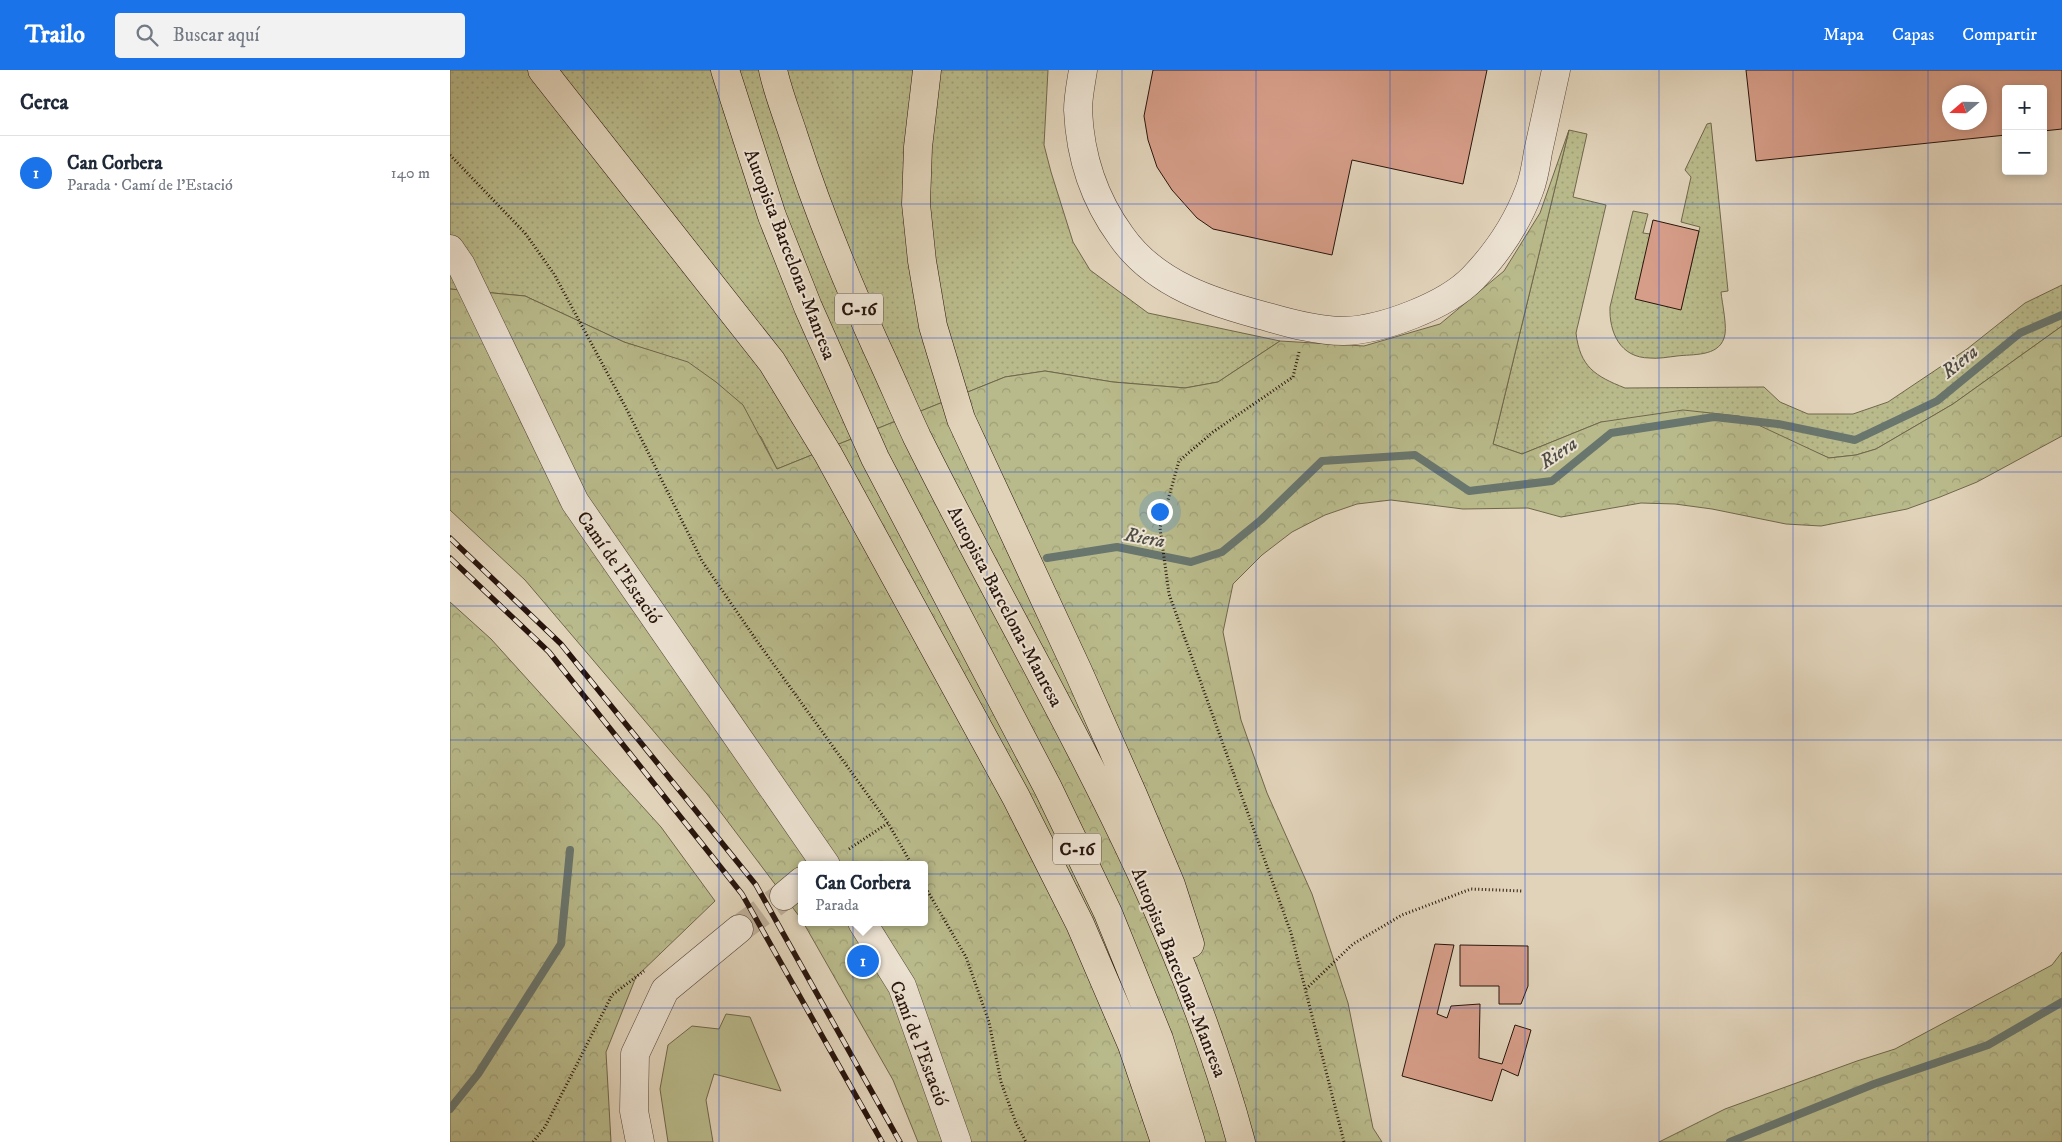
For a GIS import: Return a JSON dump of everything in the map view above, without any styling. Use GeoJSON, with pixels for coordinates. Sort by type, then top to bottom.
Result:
{"type":"FeatureCollection","features":[{"type":"Feature","properties":{"kind":"highway"},"geometry":{"type":"LineString","coordinates":[[542,70],[772,362],[828,454],[1016,797],[1080,924],[1132,1045],[1165,1142]]}},
{"type":"Feature","properties":{"kind":"highway","name":"Autopista Barcelona-Manresa"},"geometry":{"type":"LineString","coordinates":[[724,70],[772,216],[816,325],[875,458],[1048,788],[1108,913],[1159,1039],[1191,1142]]}},
{"type":"Feature","properties":{"kind":"highway","name":"Autopista Barcelona-Manresa"},"geometry":{"type":"LineString","coordinates":[[773,70],[815,202],[851,292],[917,436],[1092,771],[1152,893],[1204,1023],[1241,1142]]}},
{"type":"Feature","properties":{"kind":"highway"},"geometry":{"type":"LineString","coordinates":[[927,70],[918,147],[916,204],[922,261],[933,326],[960,419],[1078,671],[1171,885],[1201,976],[1230,1103]]}},
{"type":"Feature","properties":{"kind":"street"},"geometry":{"type":"LineString","coordinates":[[1083,70],[1078,108],[1082,147],[1091,182],[1105,212],[1122,238],[1149,266],[1179,286],[1220,304],[1306,326],[1343,331],[1376,326],[1438,304],[1472,280],[1495,253],[1515,221],[1530,189],[1556,70]]}},
{"type":"Feature","properties":{"kind":"street","name":"Camí de l'Estació"},"geometry":{"type":"LineString","coordinates":[[450,249],[461,265],[575,502],[823,861]]}},
{"type":"Feature","properties":{"kind":"street","name":"Camí de l'Estació"},"geometry":{"type":"LineString","coordinates":[[864,926],[902,986],[957,1142]]}},
{"type":"Feature","properties":{"kind":"street"},"geometry":{"type":"LineString","coordinates":[[640,1142],[634,1111],[635,1054],[665,990],[739,929]]}},
{"type":"Feature","properties":{"kind":"path"},"geometry":{"type":"LineString","coordinates":[[450,155],[525,233],[554,274],[625,406],[702,561],[759,644],[888,823],[910,861]]}},
{"type":"Feature","properties":{"kind":"path"},"geometry":{"type":"LineString","coordinates":[[1306,326],[1293,377],[1212,432],[1179,461],[1160,528],[1169,594],[1291,933],[1344,1142]]}},
{"type":"Feature","properties":{"kind":"path"},"geometry":{"type":"LineString","coordinates":[[830,861],[888,823]]}},
{"type":"Feature","properties":{"kind":"path"},"geometry":{"type":"LineString","coordinates":[[1305,989],[1353,944],[1402,915],[1471,889],[1523,892]]}},
{"type":"Feature","properties":{"kind":"path"},"geometry":{"type":"LineString","coordinates":[[928,892],[966,957],[989,1022],[1001,1082],[1016,1123],[1026,1142]]}},
{"type":"Feature","properties":{"kind":"path"},"geometry":{"type":"LineString","coordinates":[[533,1142],[545,1128],[612,995],[651,966]]}},
{"type":"Feature","properties":{"kind":"green space"},"geometry":{"type":"Polygon","coordinates":[[[450,70],[1048,70],[1044,145],[1073,242],[1090,270],[1148,313],[1280,341],[1218,382],[1185,388],[1113,382],[1045,371],[1005,377],[777,469],[761,437],[688,363],[624,342],[525,296],[450,289],[450,70]]]}},
{"type":"Feature","properties":{"kind":"green space"},"geometry":{"type":"Polygon","coordinates":[[[1711,123],[1728,291],[1721,292],[1725,322],[1724,338],[1716,349],[1710,352],[1660,358],[1640,357],[1631,354],[1618,342],[1610,316],[1610,307],[1633,211],[1648,214],[1643,233],[1650,234],[1681,309],[1700,227],[1681,222],[1691,177],[1685,170],[1707,124],[1711,123]]]}},
{"type":"Feature","properties":{"kind":"green space"},"geometry":{"type":"Polygon","coordinates":[[[1569,130],[1587,134],[1573,197],[1606,205],[1576,333],[1578,345],[1585,362],[1591,369],[1605,379],[1625,388],[1764,387],[1780,402],[1808,414],[1853,414],[1888,402],[1967,349],[2025,303],[2062,285],[2062,326],[1953,404],[1876,449],[1856,455],[1829,458],[1799,445],[1601,422],[1522,454],[1493,444],[1569,130]]]}},
{"type":"Feature","properties":{"kind":"green space"},"geometry":{"type":"Polygon","coordinates":[[[1569,130],[1493,444],[1522,454],[1601,422],[1683,410],[1739,416],[1829,458],[1856,455],[1876,449],[1953,404],[2062,326],[2062,436],[1977,482],[1940,497],[1907,509],[1821,526],[1786,524],[1712,509],[1675,504],[1641,503],[1561,517],[1528,508],[1463,509],[1391,500],[1357,504],[1325,515],[1292,532],[1262,555],[1233,584],[1223,632],[1241,720],[1267,793],[1312,894],[1348,1003],[1373,1128],[1382,1142],[918,1142],[893,1080],[805,926],[928,926],[928,861],[798,861],[798,915],[707,794],[525,580],[450,510],[450,289],[525,296],[624,342],[688,362],[743,405],[777,469],[1005,377],[1045,371],[1113,382],[1185,388],[1218,382],[1280,341],[1364,346],[1440,324],[1504,271],[1540,213],[1569,130]]]}},
{"type":"Feature","properties":{"kind":"green space"},"geometry":{"type":"Polygon","coordinates":[[[450,602],[491,639],[661,827],[715,901],[636,977],[606,1052],[611,1142],[450,1142],[450,602]]]}},
{"type":"Feature","properties":{"kind":"green space"},"geometry":{"type":"Polygon","coordinates":[[[2062,952],[2062,1142],[1659,1142],[1725,1109],[1895,1049],[2052,965],[2062,952]]]}},
{"type":"Feature","properties":{"kind":"green space"},"geometry":{"type":"Polygon","coordinates":[[[726,1014],[750,1017],[781,1091],[714,1074],[706,1100],[713,1142],[668,1142],[660,1089],[668,1045],[692,1026],[719,1029],[726,1014]]]}},
{"type":"Feature","properties":{"kind":"building"},"geometry":{"type":"Polygon","coordinates":[[[1153,70],[1487,70],[1463,184],[1352,160],[1332,255],[1213,229],[1197,218],[1172,190],[1157,167],[1148,140],[1144,116],[1153,70]]]}},
{"type":"Feature","properties":{"kind":"building"},"geometry":{"type":"Polygon","coordinates":[[[1746,70],[2062,70],[2062,129],[2047,131],[2047,85],[2002,85],[2002,135],[1756,161],[1746,70]]]}},
{"type":"Feature","properties":{"kind":"building"},"geometry":{"type":"Polygon","coordinates":[[[1653,220],[1699,231],[1681,310],[1635,299],[1653,220]]]}},
{"type":"Feature","properties":{"kind":"building"},"geometry":{"type":"Polygon","coordinates":[[[1435,944],[1454,945],[1437,1014],[1447,1018],[1451,1006],[1480,1004],[1479,1058],[1502,1064],[1515,1025],[1531,1030],[1518,1076],[1502,1069],[1492,1101],[1402,1076],[1435,944]]]}},
{"type":"Feature","properties":{"kind":"building"},"geometry":{"type":"Polygon","coordinates":[[[1460,945],[1528,946],[1528,986],[1521,1004],[1499,1004],[1499,986],[1460,986],[1460,945]]]}},
{"type":"Feature","properties":{"kind":"waterway","name":"Riera"},"geometry":{"type":"LineString","coordinates":[[1047,558],[1117,547],[1191,562],[1222,552],[1261,520],[1322,461],[1415,455],[1469,491],[1552,481],[1611,433],[1714,417],[1778,424],[1855,440],[1937,401],[2020,333],[2062,315]]}},
{"type":"Feature","properties":{"kind":"waterway"},"geometry":{"type":"LineString","coordinates":[[450,1109],[478,1074],[561,944],[570,850]]}},
{"type":"Feature","properties":{"kind":"waterway"},"geometry":{"type":"LineString","coordinates":[[1730,1142],[1874,1084],[1988,1045],[2062,1002]]}},
{"type":"Feature","properties":{"kind":"tunnel"},"geometry":{"type":"LineString","coordinates":[[739,929],[784,896]]}},
{"type":"Feature","properties":{"kind":"railway"},"geometry":{"type":"LineString","coordinates":[[450,538],[561,644],[756,885],[900,1142]]}},
{"type":"Feature","properties":{"kind":"railway"},"geometry":{"type":"LineString","coordinates":[[450,558],[549,652],[742,894],[882,1142]]}},
{"type":"Feature","properties":{"kind":"place","name":"Can Corbera"},"geometry":{"type":"Point","coordinates":[863,961]}}]}
